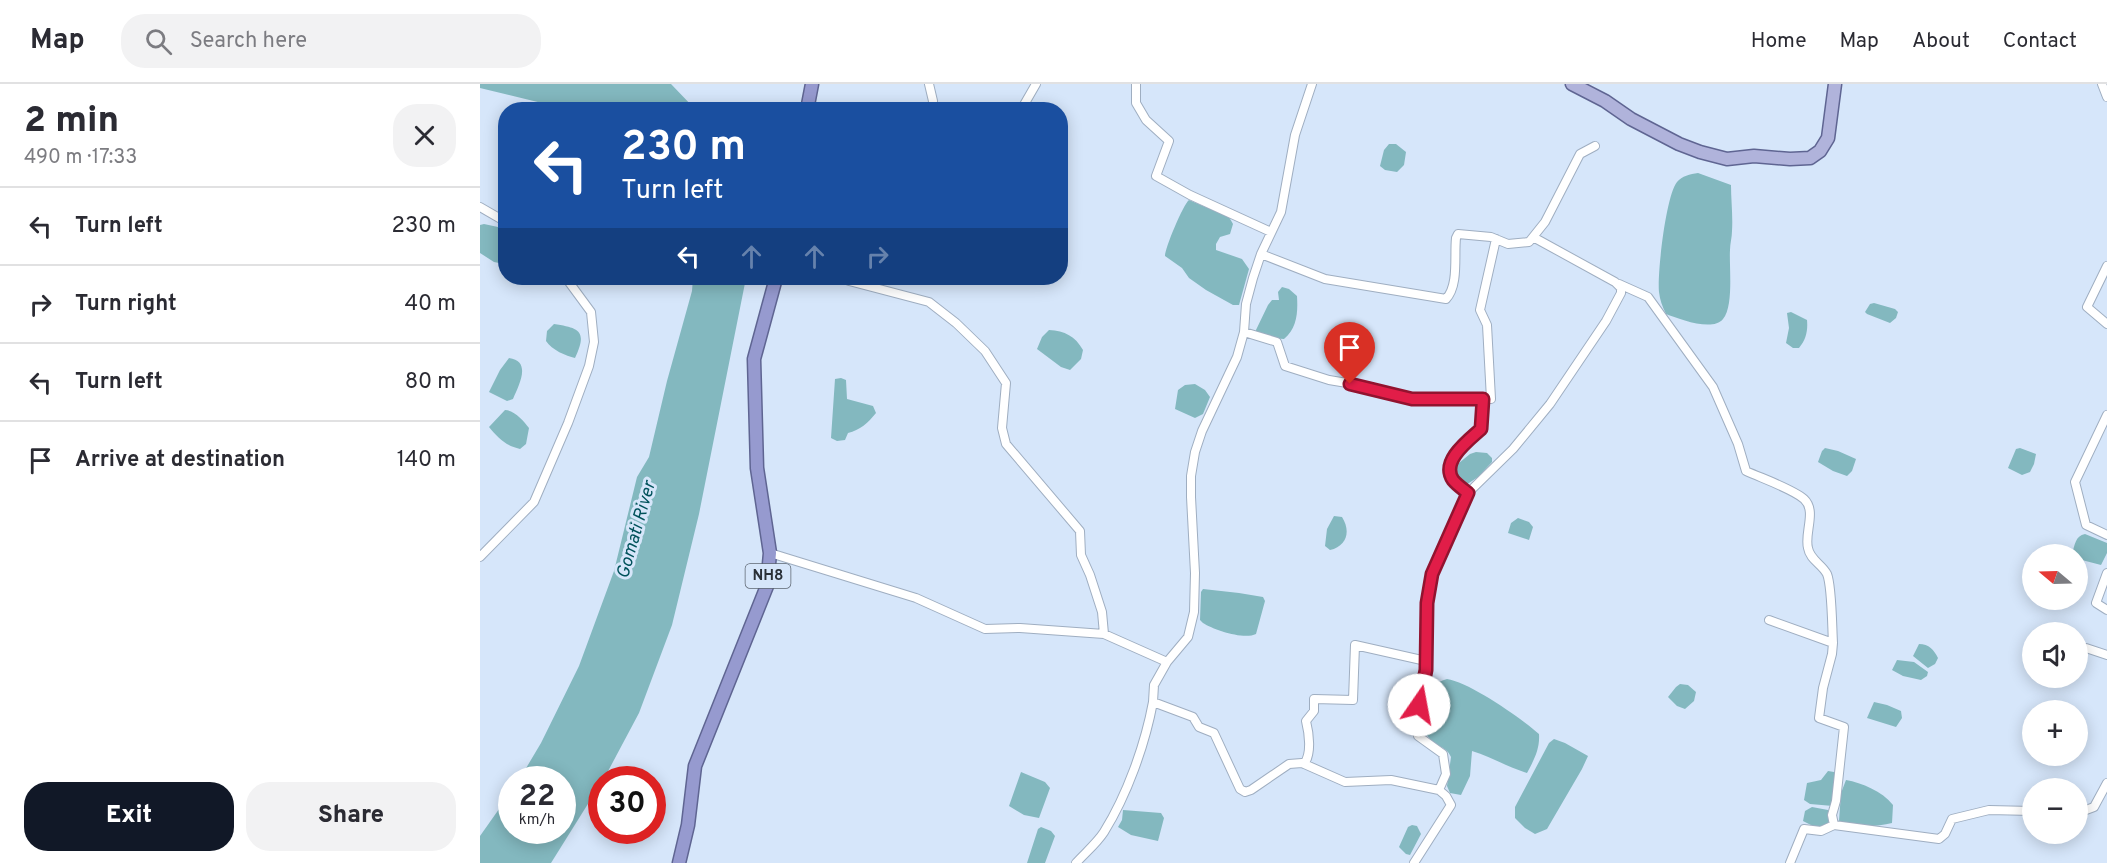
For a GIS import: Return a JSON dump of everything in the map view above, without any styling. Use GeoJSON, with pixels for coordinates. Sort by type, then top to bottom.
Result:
{"type":"FeatureCollection","features":[{"type":"Feature","properties":{"kind":"highway"},"geometry":{"type":"LineString","coordinates":[[809,102],[812,84]]}},
{"type":"Feature","properties":{"kind":"highway","name":"NH8"},"geometry":{"type":"LineString","coordinates":[[679,863],[688,825],[694,766],[767,586],[770,554],[757,468],[754,358],[774,285]]}},
{"type":"Feature","properties":{"kind":"main road"},"geometry":{"type":"LineString","coordinates":[[1572,84],[1679,144],[1726,159],[1754,156],[1810,158],[1820,151],[1828,138],[1835,84]]}},
{"type":"Feature","properties":{"kind":"street"},"geometry":{"type":"LineString","coordinates":[[928,84],[933,102]]}},
{"type":"Feature","properties":{"kind":"street"},"geometry":{"type":"LineString","coordinates":[[1026,102],[1036,84]]}},
{"type":"Feature","properties":{"kind":"street"},"geometry":{"type":"LineString","coordinates":[[1136,84],[1136,103],[1146,120],[1169,141],[1156,176],[1190,195],[1271,232]]}},
{"type":"Feature","properties":{"kind":"street"},"geometry":{"type":"LineString","coordinates":[[1076,863],[1103,833],[1115,810],[1148,732],[1154,702],[1154,685],[1167,662],[1188,637],[1194,612],[1195,573],[1191,476],[1195,452],[1214,404],[1238,357],[1244,332],[1246,304],[1262,254],[1281,212],[1295,135],[1312,84]]}},
{"type":"Feature","properties":{"kind":"street"},"geometry":{"type":"LineString","coordinates":[[2102,84],[2107,98]]}},
{"type":"Feature","properties":{"kind":"street"},"geometry":{"type":"LineString","coordinates":[[1262,254],[1324,279],[1446,299],[1450,294],[1458,234],[1496,239],[1508,244],[1529,242],[1545,222],[1580,154],[1594,146]]}},
{"type":"Feature","properties":{"kind":"street"},"geometry":{"type":"LineString","coordinates":[[480,207],[498,217]]}},
{"type":"Feature","properties":{"kind":"street"},"geometry":{"type":"LineString","coordinates":[[1533,237],[1615,282],[1648,297],[1704,373],[1722,404],[1746,471],[1795,494],[1804,499],[1808,505],[1810,514],[1807,547],[1811,556],[1827,574],[1833,643],[1819,718],[1844,727],[1836,801],[1832,815],[1834,825]]}},
{"type":"Feature","properties":{"kind":"street"},"geometry":{"type":"LineString","coordinates":[[1244,332],[1277,342],[1284,366],[1320,377],[1371,387],[1391,395],[1412,399],[1491,399],[1487,325],[1480,310],[1496,239]]}},
{"type":"Feature","properties":{"kind":"street"},"geometry":{"type":"LineString","coordinates":[[2107,266],[2087,307],[2107,324]]}},
{"type":"Feature","properties":{"kind":"street"},"geometry":{"type":"LineString","coordinates":[[1438,790],[1446,774],[1443,754],[1418,736],[1415,723],[1426,670],[1427,603],[1432,574],[1468,493],[1512,449],[1550,404],[1606,321],[1621,293],[1621,288],[1615,282]]}},
{"type":"Feature","properties":{"kind":"street"},"geometry":{"type":"LineString","coordinates":[[480,556],[534,502],[568,423],[589,366],[594,342],[591,312],[571,285]]}},
{"type":"Feature","properties":{"kind":"street"},"geometry":{"type":"LineString","coordinates":[[864,285],[929,302],[956,323],[985,351],[1006,383],[1002,428],[1006,444],[1080,531],[1081,555],[1090,574],[1102,612],[1104,634]]}},
{"type":"Feature","properties":{"kind":"street"},"geometry":{"type":"LineString","coordinates":[[1468,493],[1454,482],[1451,476],[1451,464],[1461,446],[1481,429],[1483,399]]}},
{"type":"Feature","properties":{"kind":"street"},"geometry":{"type":"LineString","coordinates":[[2107,415],[2075,482],[2086,525],[2107,535]]}},
{"type":"Feature","properties":{"kind":"street"},"geometry":{"type":"LineString","coordinates":[[770,554],[916,598],[986,629],[1020,628],[1104,634],[1167,662]]}},
{"type":"Feature","properties":{"kind":"street"},"geometry":{"type":"LineString","coordinates":[[2107,573],[2096,603],[2107,610]]}},
{"type":"Feature","properties":{"kind":"street"},"geometry":{"type":"LineString","coordinates":[[1769,620],[1833,643]]}},
{"type":"Feature","properties":{"kind":"street"},"geometry":{"type":"LineString","coordinates":[[1304,764],[1307,762],[1308,752],[1306,720],[1314,711],[1314,699],[1353,700],[1356,645],[1426,661]]}},
{"type":"Feature","properties":{"kind":"street"},"geometry":{"type":"LineString","coordinates":[[2088,649],[2107,655]]}},
{"type":"Feature","properties":{"kind":"street"},"geometry":{"type":"LineString","coordinates":[[1154,702],[1193,717],[1199,727],[1214,733],[1240,789],[1245,792],[1289,764],[1304,764],[1345,782],[1391,780],[1438,790],[1446,796],[1451,805],[1414,863]]}},
{"type":"Feature","properties":{"kind":"street"},"geometry":{"type":"LineString","coordinates":[[2088,809],[2094,807],[2107,783]]}},
{"type":"Feature","properties":{"kind":"street"},"geometry":{"type":"LineString","coordinates":[[1790,863],[1804,829],[1821,831],[1834,825],[1939,839],[1952,819],[1989,810],[2022,811]]}},
{"type":"Feature","properties":{"kind":"water"},"geometry":{"type":"Polygon","coordinates":[[[480,84],[671,84],[688,102],[538,102],[480,88],[480,84]]]}},
{"type":"Feature","properties":{"kind":"water"},"geometry":{"type":"Polygon","coordinates":[[[1389,144],[1396,144],[1406,152],[1404,165],[1397,172],[1385,170],[1380,166],[1384,150],[1389,144]]]}},
{"type":"Feature","properties":{"kind":"water"},"geometry":{"type":"Polygon","coordinates":[[[1698,173],[1731,185],[1729,305],[1723,319],[1712,324],[1696,323],[1666,314],[1659,292],[1659,269],[1669,202],[1681,178],[1698,173]]]}},
{"type":"Feature","properties":{"kind":"water"},"geometry":{"type":"Polygon","coordinates":[[[1189,200],[1229,217],[1233,224],[1230,234],[1220,237],[1216,250],[1242,259],[1249,269],[1239,305],[1233,305],[1206,290],[1165,256],[1175,227],[1189,200]]]}},
{"type":"Feature","properties":{"kind":"water"},"geometry":{"type":"Polygon","coordinates":[[[480,225],[498,227],[498,263],[480,253],[480,225]]]}},
{"type":"Feature","properties":{"kind":"water","name":"Gomati River"},"geometry":{"type":"Polygon","coordinates":[[[692,285],[745,285],[699,514],[672,625],[639,713],[611,766],[588,766],[588,804],[576,823],[576,766],[527,766],[579,666],[614,571],[637,477],[649,457],[692,285]]]}},
{"type":"Feature","properties":{"kind":"water"},"geometry":{"type":"Polygon","coordinates":[[[1282,287],[1289,289],[1297,296],[1297,314],[1292,330],[1284,339],[1270,338],[1255,332],[1268,305],[1272,300],[1279,300],[1278,292],[1282,287]]]}},
{"type":"Feature","properties":{"kind":"water"},"geometry":{"type":"Polygon","coordinates":[[[1870,304],[1895,309],[1898,312],[1896,318],[1890,323],[1867,314],[1865,312],[1870,304]]]}},
{"type":"Feature","properties":{"kind":"water"},"geometry":{"type":"Polygon","coordinates":[[[1791,312],[1807,320],[1806,335],[1799,348],[1793,348],[1786,343],[1789,328],[1787,313],[1791,312]]]}},
{"type":"Feature","properties":{"kind":"water"},"geometry":{"type":"Polygon","coordinates":[[[554,324],[570,327],[579,333],[581,342],[575,358],[559,352],[546,341],[547,331],[554,324]]]}},
{"type":"Feature","properties":{"kind":"water"},"geometry":{"type":"Polygon","coordinates":[[[1049,330],[1069,335],[1083,350],[1081,359],[1070,370],[1061,367],[1037,349],[1042,337],[1049,330]]]}},
{"type":"Feature","properties":{"kind":"water"},"geometry":{"type":"Polygon","coordinates":[[[509,358],[520,364],[522,374],[513,399],[507,401],[489,392],[509,358]]]}},
{"type":"Feature","properties":{"kind":"water"},"geometry":{"type":"Polygon","coordinates":[[[835,379],[846,380],[847,399],[873,406],[876,413],[864,426],[848,433],[845,440],[837,441],[831,438],[835,379]]]}},
{"type":"Feature","properties":{"kind":"water"},"geometry":{"type":"Polygon","coordinates":[[[1195,384],[1205,390],[1210,397],[1203,414],[1195,418],[1175,409],[1178,390],[1185,385],[1195,384]]]}},
{"type":"Feature","properties":{"kind":"water"},"geometry":{"type":"Polygon","coordinates":[[[505,410],[522,419],[529,428],[526,444],[520,449],[503,441],[489,427],[505,410]]]}},
{"type":"Feature","properties":{"kind":"water"},"geometry":{"type":"Polygon","coordinates":[[[1825,448],[1856,459],[1852,471],[1847,476],[1818,462],[1825,448]]]}},
{"type":"Feature","properties":{"kind":"water"},"geometry":{"type":"Polygon","coordinates":[[[2020,448],[2036,454],[2030,472],[2022,475],[2008,468],[2016,449],[2020,448]]]}},
{"type":"Feature","properties":{"kind":"water"},"geometry":{"type":"Polygon","coordinates":[[[1476,452],[1487,453],[1492,458],[1492,462],[1478,477],[1466,485],[1459,482],[1453,473],[1454,467],[1476,452]]]}},
{"type":"Feature","properties":{"kind":"water"},"geometry":{"type":"Polygon","coordinates":[[[1334,516],[1342,517],[1347,533],[1340,545],[1330,550],[1325,546],[1327,529],[1334,516]]]}},
{"type":"Feature","properties":{"kind":"water"},"geometry":{"type":"Polygon","coordinates":[[[1518,518],[1529,522],[1533,527],[1529,540],[1508,533],[1511,523],[1518,518]]]}},
{"type":"Feature","properties":{"kind":"water"},"geometry":{"type":"Polygon","coordinates":[[[2085,534],[2107,543],[2107,553],[2101,565],[2088,562],[2088,544],[2075,544],[2085,534]]]}},
{"type":"Feature","properties":{"kind":"water"},"geometry":{"type":"Polygon","coordinates":[[[1203,589],[1263,597],[1265,601],[1256,634],[1237,635],[1214,629],[1203,623],[1200,620],[1203,589]]]}},
{"type":"Feature","properties":{"kind":"water"},"geometry":{"type":"Polygon","coordinates":[[[1919,644],[1931,648],[1938,658],[1935,664],[1928,668],[1913,656],[1919,644]]]}},
{"type":"Feature","properties":{"kind":"water"},"geometry":{"type":"Polygon","coordinates":[[[1897,660],[1914,662],[1928,672],[1927,676],[1921,680],[1903,676],[1892,670],[1897,660]]]}},
{"type":"Feature","properties":{"kind":"water"},"geometry":{"type":"Polygon","coordinates":[[[1447,679],[1468,687],[1508,710],[1539,734],[1537,750],[1527,773],[1472,751],[1470,776],[1461,795],[1450,793],[1447,786],[1451,757],[1447,751],[1432,741],[1422,726],[1423,707],[1428,692],[1435,684],[1447,679]]]}},
{"type":"Feature","properties":{"kind":"water"},"geometry":{"type":"Polygon","coordinates":[[[1680,684],[1688,685],[1696,692],[1694,701],[1685,709],[1677,706],[1668,697],[1680,684]]]}},
{"type":"Feature","properties":{"kind":"water"},"geometry":{"type":"Polygon","coordinates":[[[1874,702],[1901,711],[1902,718],[1896,727],[1867,718],[1874,702]]]}},
{"type":"Feature","properties":{"kind":"water"},"geometry":{"type":"Polygon","coordinates":[[[1554,739],[1588,756],[1547,829],[1535,834],[1515,818],[1515,807],[1549,743],[1554,739]]]}},
{"type":"Feature","properties":{"kind":"water"},"geometry":{"type":"Polygon","coordinates":[[[1828,771],[1837,775],[1833,806],[1810,804],[1804,800],[1807,783],[1821,780],[1828,771]]]}},
{"type":"Feature","properties":{"kind":"water"},"geometry":{"type":"Polygon","coordinates":[[[1021,772],[1045,782],[1050,788],[1039,818],[1024,815],[1009,806],[1021,772]]]}},
{"type":"Feature","properties":{"kind":"water"},"geometry":{"type":"Polygon","coordinates":[[[1846,780],[1871,788],[1888,800],[1893,805],[1892,823],[1865,826],[1839,821],[1841,793],[1846,780]]]}},
{"type":"Feature","properties":{"kind":"water"},"geometry":{"type":"Polygon","coordinates":[[[1812,807],[1828,810],[1830,819],[1827,825],[1815,827],[1803,821],[1805,811],[1812,807]]]}},
{"type":"Feature","properties":{"kind":"water"},"geometry":{"type":"Polygon","coordinates":[[[498,810],[498,844],[563,844],[551,863],[480,863],[480,836],[498,810]]]}},
{"type":"Feature","properties":{"kind":"water"},"geometry":{"type":"Polygon","coordinates":[[[1123,810],[1161,813],[1164,818],[1158,841],[1131,835],[1118,827],[1122,820],[1123,810]]]}},
{"type":"Feature","properties":{"kind":"water"},"geometry":{"type":"Polygon","coordinates":[[[1417,826],[1421,834],[1410,855],[1399,847],[1408,827],[1417,826]]]}},
{"type":"Feature","properties":{"kind":"water"},"geometry":{"type":"Polygon","coordinates":[[[1041,827],[1051,831],[1055,836],[1045,863],[1027,863],[1038,829],[1041,827]]]}},
{"type":"Feature","properties":{"kind":"route"},"geometry":{"type":"LineString","coordinates":[[1350,384],[1371,387],[1391,395],[1412,399],[1483,399],[1481,429],[1461,446],[1451,464],[1451,476],[1454,482],[1468,493],[1432,574],[1427,603],[1426,670],[1419,705]]}}]}
